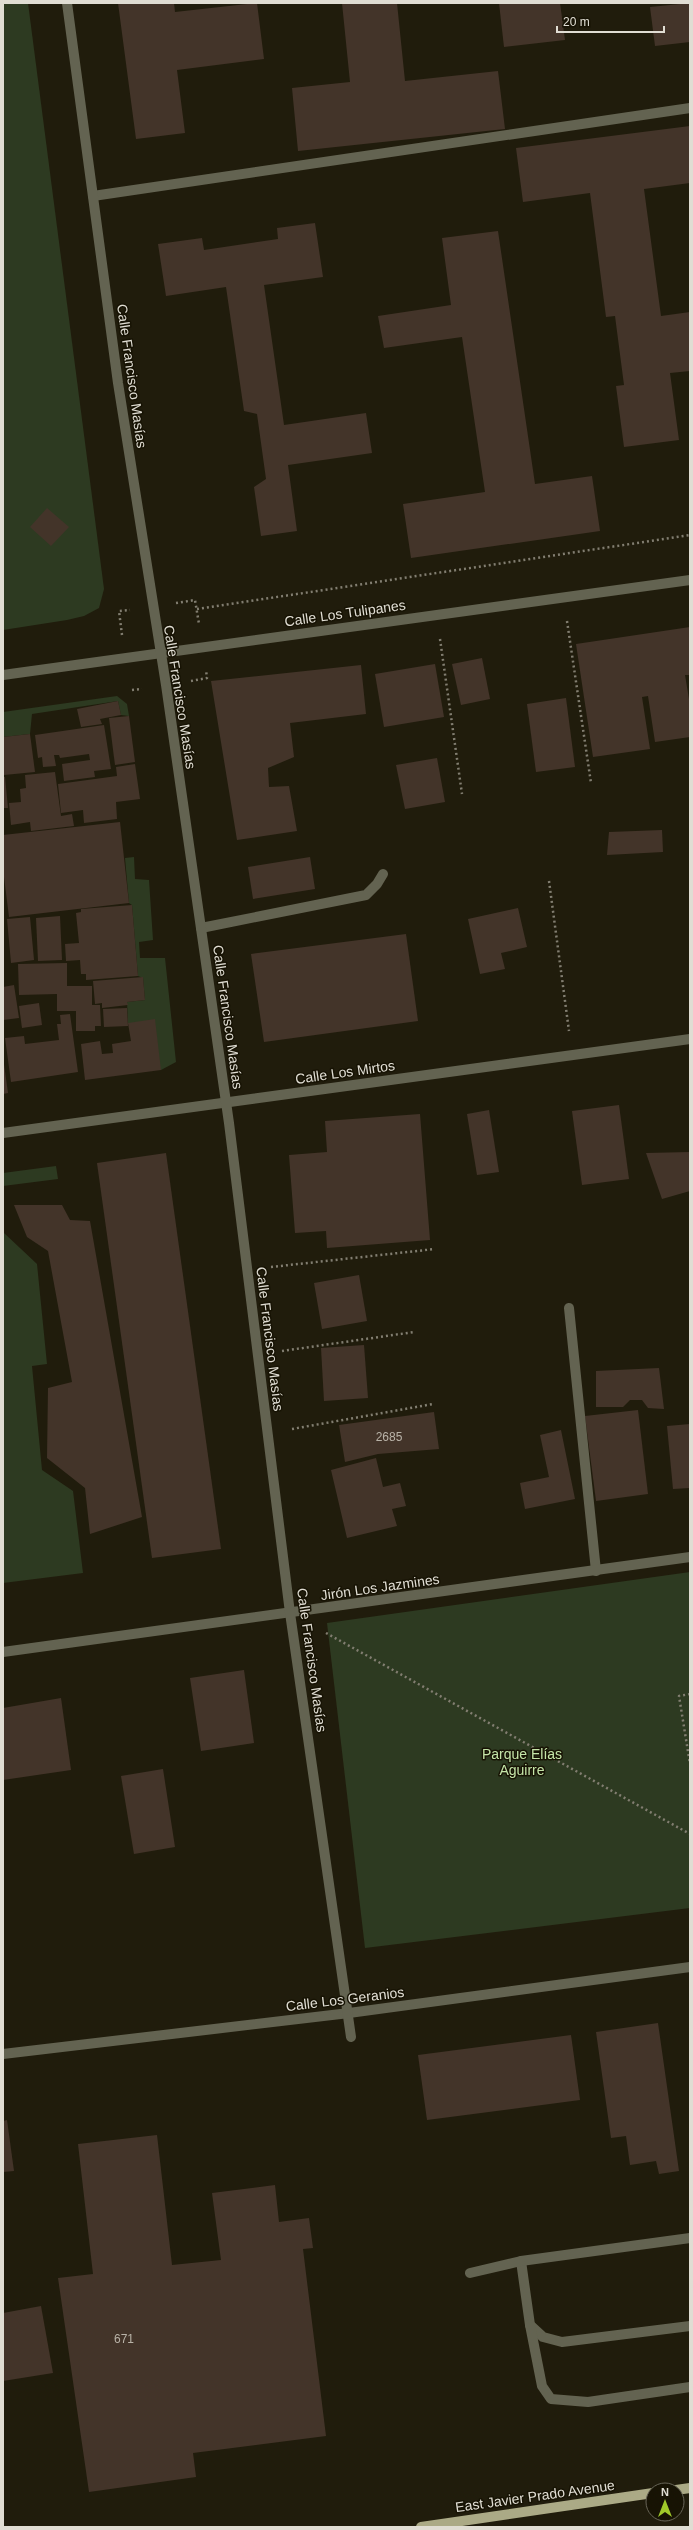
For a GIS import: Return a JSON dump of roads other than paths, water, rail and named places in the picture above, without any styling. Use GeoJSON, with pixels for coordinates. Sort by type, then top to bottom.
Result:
{"type":"FeatureCollection","features":[{"type":"Feature","properties":{"kind":"main road","name":"East Javier Prado Avenue"},"geometry":{"type":"LineString","coordinates":[[421,2527],[645,2494]]}},
{"type":"Feature","properties":{"kind":"street","name":"Calle Francisco Masías"},"geometry":{"type":"LineString","coordinates":[[67,3],[118,383],[226,1102],[290,1613],[349,2013],[351,2037]]}},
{"type":"Feature","properties":{"kind":"street"},"geometry":{"type":"LineString","coordinates":[[93,196],[690,108]]}},
{"type":"Feature","properties":{"kind":"street","name":"Calle Los Tulipanes"},"geometry":{"type":"LineString","coordinates":[[3,675],[690,580]]}},
{"type":"Feature","properties":{"kind":"street"},"geometry":{"type":"LineString","coordinates":[[201,928],[366,895],[377,884],[383,874]]}},
{"type":"Feature","properties":{"kind":"street","name":"Calle Los Mirtos"},"geometry":{"type":"LineString","coordinates":[[3,1133],[690,1039]]}},
{"type":"Feature","properties":{"kind":"street"},"geometry":{"type":"LineString","coordinates":[[569,1308],[596,1571]]}},
{"type":"Feature","properties":{"kind":"street","name":"Jirón Los Jazmines"},"geometry":{"type":"LineString","coordinates":[[3,1652],[690,1558]]}},
{"type":"Feature","properties":{"kind":"street","name":"Calle Los Geranios"},"geometry":{"type":"LineString","coordinates":[[3,2054],[349,2013],[690,1967]]}},
{"type":"Feature","properties":{"kind":"street"},"geometry":{"type":"LineString","coordinates":[[470,2273],[521,2261],[690,2238]]}},
{"type":"Feature","properties":{"kind":"street"},"geometry":{"type":"LineString","coordinates":[[521,2261],[530,2325],[542,2386],[551,2399],[588,2402],[690,2387]]}},
{"type":"Feature","properties":{"kind":"street"},"geometry":{"type":"LineString","coordinates":[[530,2325],[543,2337],[562,2342],[690,2326]]}},
{"type":"Feature","properties":{"kind":"park label","name":"Parque Elías Aguirre"},"geometry":{"type":"Point","coordinates":[522,1762]}}]}
